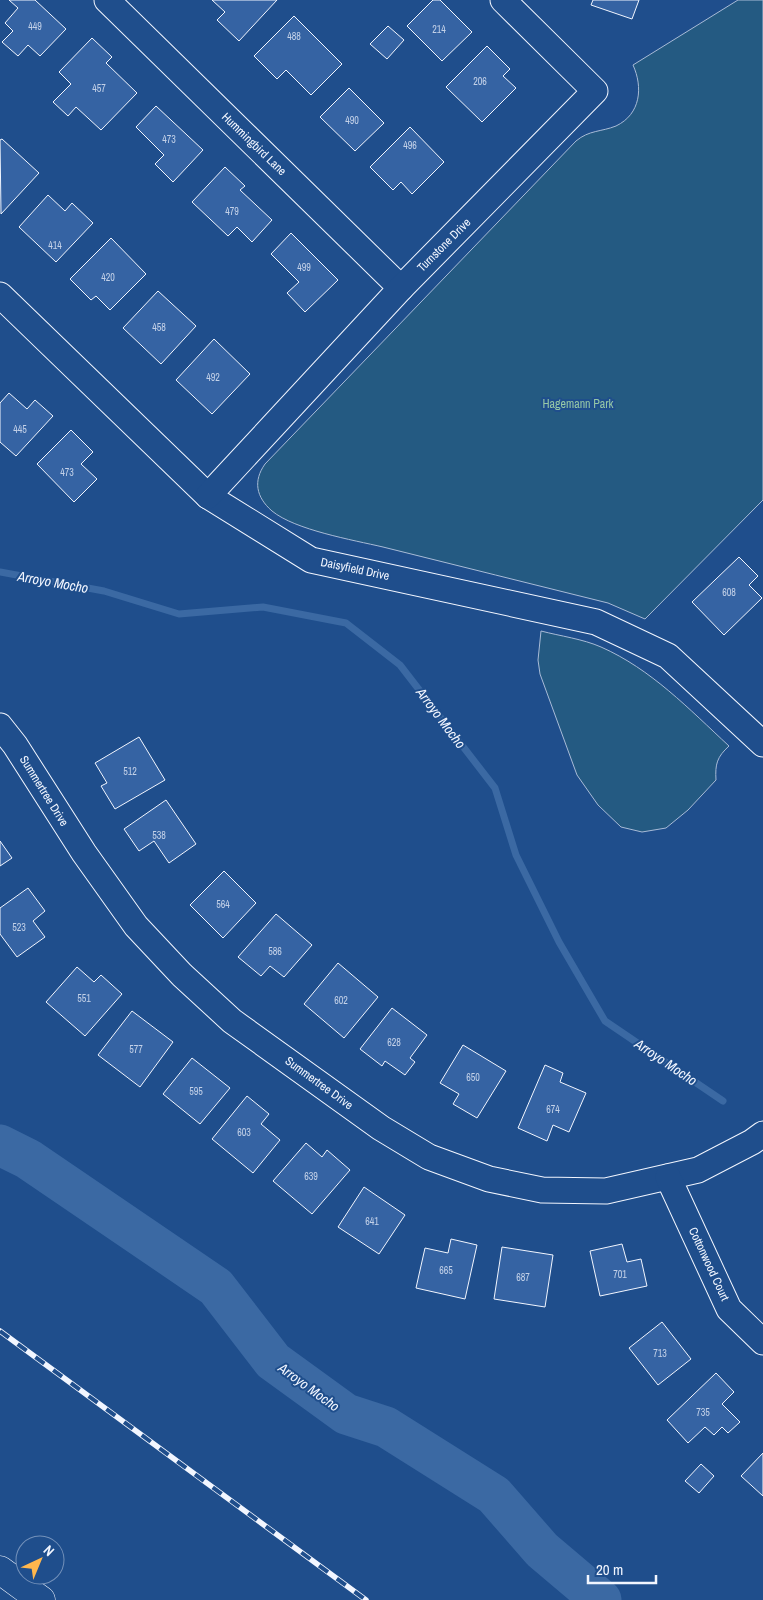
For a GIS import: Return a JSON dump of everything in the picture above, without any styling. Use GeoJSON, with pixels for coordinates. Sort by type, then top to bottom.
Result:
{"type":"FeatureCollection","features":[{"type":"Feature","properties":{"kind":"main road"},"geometry":{"type":"LineString","coordinates":[[0,1570],[41,1600]]}},
{"type":"Feature","properties":{"kind":"street","name":"Hummingbird Lane"},"geometry":{"type":"LineString","coordinates":[[107,0],[401,288]]}},
{"type":"Feature","properties":{"kind":"street","name":"Turnstone Drive"},"geometry":{"type":"LineString","coordinates":[[208,496],[401,288],[595,91],[503,0]]}},
{"type":"Feature","properties":{"kind":"street","name":"Daisyfield Drive"},"geometry":{"type":"LineString","coordinates":[[0,294],[208,496],[311,560],[596,622],[668,656],[763,744]]}},
{"type":"Feature","properties":{"kind":"street","name":"Summertree Drive"},"geometry":{"type":"LineString","coordinates":[[0,726],[16,745],[84,853],[136,926],[182,975],[232,1020],[381,1128],[429,1157],[489,1179],[542,1190],[606,1191],[698,1170],[752,1142],[763,1134]]}},
{"type":"Feature","properties":{"kind":"street","name":"Cottonwood Court"},"geometry":{"type":"LineString","coordinates":[[668,1177],[729,1309],[763,1342]]}},
{"type":"Feature","properties":{"kind":"green space","name":"Hagemann Park"},"geometry":{"type":"Polygon","coordinates":[[[738,0],[763,0],[763,500],[645,619],[608,603],[325,534],[295,524],[272,511],[262,500],[258,489],[259,477],[265,464],[576,141],[590,133],[616,126],[631,114],[638,99],[639,91],[633,65],[738,0]]]}},
{"type":"Feature","properties":{"kind":"green space"},"geometry":{"type":"Polygon","coordinates":[[[541,631],[594,644],[619,656],[669,691],[729,746],[718,761],[716,780],[688,810],[666,828],[642,832],[621,827],[598,805],[577,775],[540,674],[538,660],[541,631]]]}},
{"type":"Feature","properties":{"kind":"building"},"geometry":{"type":"Polygon","coordinates":[[[9,0],[35,0],[66,29],[40,56],[28,45],[18,56],[2,42],[13,31],[5,23],[18,8],[9,0]]]}},
{"type":"Feature","properties":{"kind":"building"},"geometry":{"type":"Polygon","coordinates":[[[212,0],[277,0],[239,41],[217,20],[225,12],[212,0]]]}},
{"type":"Feature","properties":{"kind":"building"},"geometry":{"type":"Polygon","coordinates":[[[433,0],[440,0],[472,32],[442,61],[407,26],[433,0]]]}},
{"type":"Feature","properties":{"kind":"building"},"geometry":{"type":"Polygon","coordinates":[[[593,0],[639,0],[632,19],[591,5],[593,0]]]}},
{"type":"Feature","properties":{"kind":"building"},"geometry":{"type":"Polygon","coordinates":[[[294,16],[342,64],[311,95],[286,70],[277,79],[254,56],[294,16]]]}},
{"type":"Feature","properties":{"kind":"building"},"geometry":{"type":"Polygon","coordinates":[[[388,26],[404,40],[387,59],[370,44],[388,26]]]}},
{"type":"Feature","properties":{"kind":"building"},"geometry":{"type":"Polygon","coordinates":[[[92,38],[112,57],[106,63],[137,93],[101,130],[76,107],[68,116],[53,102],[71,84],[59,72],[92,38]]]}},
{"type":"Feature","properties":{"kind":"building"},"geometry":{"type":"Polygon","coordinates":[[[487,46],[510,69],[503,76],[516,88],[482,122],[446,87],[487,46]]]}},
{"type":"Feature","properties":{"kind":"building"},"geometry":{"type":"Polygon","coordinates":[[[349,88],[384,123],[355,151],[320,117],[349,88]]]}},
{"type":"Feature","properties":{"kind":"building"},"geometry":{"type":"Polygon","coordinates":[[[156,106],[203,150],[173,182],[155,164],[164,155],[136,127],[156,106]]]}},
{"type":"Feature","properties":{"kind":"building"},"geometry":{"type":"Polygon","coordinates":[[[410,127],[444,162],[412,194],[401,182],[393,190],[370,167],[410,127]]]}},
{"type":"Feature","properties":{"kind":"building"},"geometry":{"type":"Polygon","coordinates":[[[2,139],[39,173],[1,214],[0,140],[2,139]]]}},
{"type":"Feature","properties":{"kind":"building"},"geometry":{"type":"Polygon","coordinates":[[[225,167],[245,186],[240,190],[272,220],[252,242],[237,227],[228,236],[192,202],[225,167]]]}},
{"type":"Feature","properties":{"kind":"building"},"geometry":{"type":"Polygon","coordinates":[[[48,195],[65,211],[72,203],[93,223],[56,262],[19,227],[48,195]]]}},
{"type":"Feature","properties":{"kind":"building"},"geometry":{"type":"Polygon","coordinates":[[[291,233],[338,280],[305,312],[287,293],[299,282],[271,254],[291,233]]]}},
{"type":"Feature","properties":{"kind":"building"},"geometry":{"type":"Polygon","coordinates":[[[111,238],[146,274],[110,310],[96,296],[91,300],[70,279],[111,238]]]}},
{"type":"Feature","properties":{"kind":"building"},"geometry":{"type":"Polygon","coordinates":[[[158,291],[196,326],[161,364],[123,328],[158,291]]]}},
{"type":"Feature","properties":{"kind":"building"},"geometry":{"type":"Polygon","coordinates":[[[214,339],[250,374],[212,414],[176,380],[214,339]]]}},
{"type":"Feature","properties":{"kind":"building"},"geometry":{"type":"Polygon","coordinates":[[[9,393],[27,409],[35,400],[53,416],[16,456],[0,442],[0,403],[9,393]]]}},
{"type":"Feature","properties":{"kind":"building"},"geometry":{"type":"Polygon","coordinates":[[[71,430],[93,452],[81,464],[97,479],[74,502],[37,464],[71,430]]]}},
{"type":"Feature","properties":{"kind":"building"},"geometry":{"type":"Polygon","coordinates":[[[739,557],[758,576],[749,585],[762,598],[724,635],[692,602],[739,557]]]}},
{"type":"Feature","properties":{"kind":"building"},"geometry":{"type":"Polygon","coordinates":[[[139,737],[165,780],[115,809],[101,786],[107,783],[95,763],[139,737]]]}},
{"type":"Feature","properties":{"kind":"building"},"geometry":{"type":"Polygon","coordinates":[[[166,800],[196,844],[169,863],[154,841],[139,851],[124,829],[166,800]]]}},
{"type":"Feature","properties":{"kind":"building"},"geometry":{"type":"Polygon","coordinates":[[[0,841],[12,858],[0,866],[0,841]]]}},
{"type":"Feature","properties":{"kind":"building"},"geometry":{"type":"Polygon","coordinates":[[[224,871],[256,903],[223,938],[190,905],[224,871]]]}},
{"type":"Feature","properties":{"kind":"building"},"geometry":{"type":"Polygon","coordinates":[[[28,888],[45,911],[33,921],[45,937],[17,957],[0,934],[0,908],[28,888]]]}},
{"type":"Feature","properties":{"kind":"building"},"geometry":{"type":"Polygon","coordinates":[[[276,914],[312,945],[284,977],[270,966],[261,976],[238,957],[276,914]]]}},
{"type":"Feature","properties":{"kind":"building"},"geometry":{"type":"Polygon","coordinates":[[[338,963],[378,997],[344,1038],[304,1004],[338,963]]]}},
{"type":"Feature","properties":{"kind":"building"},"geometry":{"type":"Polygon","coordinates":[[[77,967],[94,982],[101,975],[122,994],[85,1036],[46,1002],[77,967]]]}},
{"type":"Feature","properties":{"kind":"building"},"geometry":{"type":"Polygon","coordinates":[[[392,1008],[427,1035],[410,1058],[415,1062],[405,1075],[385,1061],[382,1066],[360,1049],[392,1008]]]}},
{"type":"Feature","properties":{"kind":"building"},"geometry":{"type":"Polygon","coordinates":[[[132,1011],[173,1042],[140,1087],[98,1055],[132,1011]]]}},
{"type":"Feature","properties":{"kind":"building"},"geometry":{"type":"Polygon","coordinates":[[[463,1045],[506,1071],[477,1118],[453,1104],[459,1094],[440,1083],[463,1045]]]}},
{"type":"Feature","properties":{"kind":"building"},"geometry":{"type":"Polygon","coordinates":[[[192,1058],[230,1088],[200,1124],[163,1094],[192,1058]]]}},
{"type":"Feature","properties":{"kind":"building"},"geometry":{"type":"Polygon","coordinates":[[[545,1065],[563,1073],[560,1082],[586,1093],[569,1132],[553,1125],[547,1141],[518,1128],[545,1065]]]}},
{"type":"Feature","properties":{"kind":"building"},"geometry":{"type":"Polygon","coordinates":[[[247,1096],[269,1114],[261,1124],[280,1140],[253,1173],[212,1139],[247,1096]]]}},
{"type":"Feature","properties":{"kind":"building"},"geometry":{"type":"Polygon","coordinates":[[[306,1143],[322,1157],[327,1150],[350,1170],[312,1214],[273,1181],[306,1143]]]}},
{"type":"Feature","properties":{"kind":"building"},"geometry":{"type":"Polygon","coordinates":[[[364,1187],[405,1215],[379,1254],[338,1227],[364,1187]]]}},
{"type":"Feature","properties":{"kind":"building"},"geometry":{"type":"Polygon","coordinates":[[[451,1239],[477,1245],[465,1299],[416,1288],[425,1248],[448,1253],[451,1239]]]}},
{"type":"Feature","properties":{"kind":"building"},"geometry":{"type":"Polygon","coordinates":[[[622,1244],[627,1262],[641,1259],[647,1286],[600,1296],[590,1251],[622,1244]]]}},
{"type":"Feature","properties":{"kind":"building"},"geometry":{"type":"Polygon","coordinates":[[[502,1247],[553,1255],[545,1307],[494,1299],[502,1247]]]}},
{"type":"Feature","properties":{"kind":"building"},"geometry":{"type":"Polygon","coordinates":[[[662,1322],[691,1359],[658,1385],[629,1348],[662,1322]]]}},
{"type":"Feature","properties":{"kind":"building"},"geometry":{"type":"Polygon","coordinates":[[[716,1373],[734,1392],[722,1404],[740,1422],[728,1433],[722,1427],[714,1435],[705,1427],[688,1443],[667,1420],[716,1373]]]}},
{"type":"Feature","properties":{"kind":"building"},"geometry":{"type":"Polygon","coordinates":[[[763,1453],[763,1496],[741,1476],[763,1453]]]}},
{"type":"Feature","properties":{"kind":"building"},"geometry":{"type":"Polygon","coordinates":[[[701,1464],[714,1476],[699,1493],[685,1481],[701,1464]]]}},
{"type":"Feature","properties":{"kind":"waterway","name":"Arroyo Mocho"},"geometry":{"type":"LineString","coordinates":[[0,572],[104,591],[179,614],[263,607],[346,623],[400,665],[495,788],[516,855],[559,942],[605,1021],[723,1101]]}},
{"type":"Feature","properties":{"kind":"waterway","name":"Arroyo Mocho"},"geometry":{"type":"LineString","coordinates":[[0,1145],[28,1159],[216,1287],[273,1361],[346,1414],[386,1427],[494,1495],[542,1550],[601,1600]]}},
{"type":"Feature","properties":{"kind":"railway"},"geometry":{"type":"LineString","coordinates":[[0,1331],[366,1600]]}}]}
